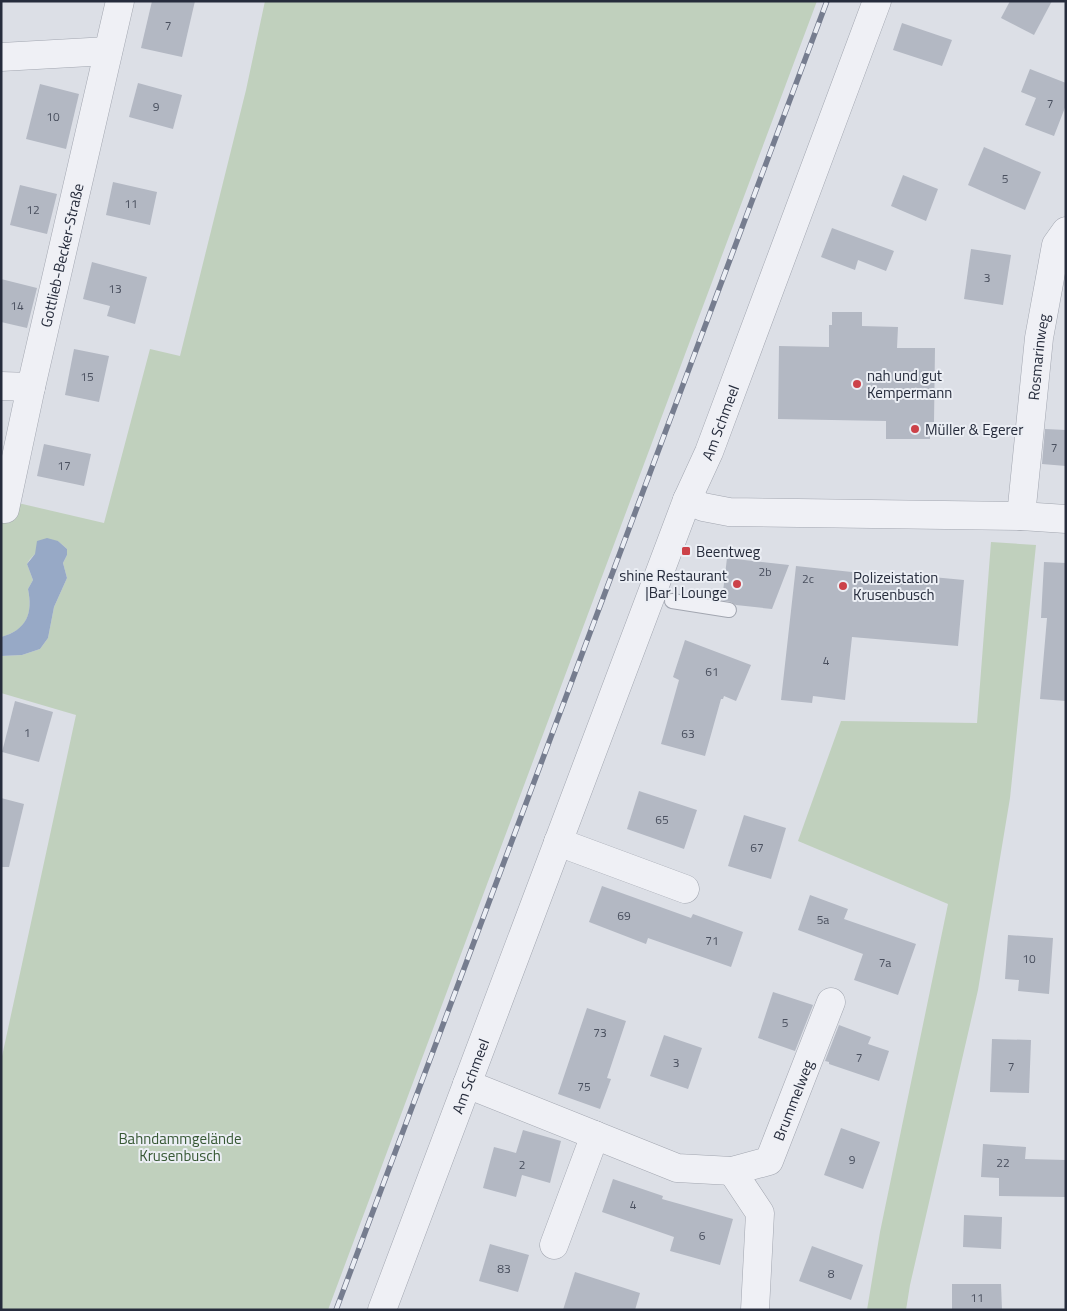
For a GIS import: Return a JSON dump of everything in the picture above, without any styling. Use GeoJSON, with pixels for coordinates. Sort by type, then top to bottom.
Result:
{"type":"FeatureCollection","features":[{"type":"Feature","properties":{"kind":"street","name":"Gottlieb-Becker-Straße"},"geometry":{"type":"LineString","coordinates":[[5,509],[30,387],[120,1]]}},
{"type":"Feature","properties":{"kind":"street","name":"Am Schmeel"},"geometry":{"type":"LineString","coordinates":[[382,1310],[687,500],[709,452],[877,1]]}},
{"type":"Feature","properties":{"kind":"street"},"geometry":{"type":"LineString","coordinates":[[1,57],[108,51]]}},
{"type":"Feature","properties":{"kind":"street","name":"Rosmarinweg"},"geometry":{"type":"LineString","coordinates":[[1021,516],[1040,338],[1056,245],[1066,231]]}},
{"type":"Feature","properties":{"kind":"street"},"geometry":{"type":"LineString","coordinates":[[1,386],[30,387]]}},
{"type":"Feature","properties":{"kind":"street"},"geometry":{"type":"LineString","coordinates":[[687,500],[703,507],[728,512],[1021,516],[1066,519]]}},
{"type":"Feature","properties":{"kind":"street"},"geometry":{"type":"LineString","coordinates":[[558,842],[686,889]]}},
{"type":"Feature","properties":{"kind":"street","name":"Brummelweg"},"geometry":{"type":"LineString","coordinates":[[467,1084],[677,1168],[732,1170],[769,1161],[831,1002]]}},
{"type":"Feature","properties":{"kind":"street"},"geometry":{"type":"LineString","coordinates":[[554,1245],[595,1135]]}},
{"type":"Feature","properties":{"kind":"street"},"geometry":{"type":"LineString","coordinates":[[732,1170],[760,1213],[755,1310]]}},
{"type":"Feature","properties":{"kind":"lane"},"geometry":{"type":"LineString","coordinates":[[672,601],[729,610]]}},
{"type":"Feature","properties":{"kind":"green space","name":"Bahndammgelände Krusenbusch"},"geometry":{"type":"Polygon","coordinates":[[[265,1],[817,1],[328,1310],[1,1310],[1,1061],[76,715],[1,693],[1,656],[22,655],[40,649],[48,638],[54,607],[67,578],[63,563],[67,555],[67,549],[58,541],[41,550],[27,564],[33,580],[28,589],[29,613],[26,620],[17,630],[1,637],[1,499],[104,523],[150,349],[180,356],[246,90],[265,1]]]}},
{"type":"Feature","properties":{"kind":"green space"},"geometry":{"type":"Polygon","coordinates":[[[991,542],[1036,545],[1010,798],[978,990],[910,1285],[906,1310],[867,1310],[880,1232],[948,904],[798,841],[841,721],[977,723],[991,542]]]}},
{"type":"Feature","properties":{"kind":"water"},"geometry":{"type":"Polygon","coordinates":[[[47,538],[58,541],[67,549],[67,555],[63,563],[67,578],[54,607],[48,638],[40,649],[22,655],[1,656],[1,637],[17,630],[29,613],[28,589],[33,580],[27,564],[35,554],[37,541],[47,538]]]}},
{"type":"Feature","properties":{"kind":"building"},"geometry":{"type":"Polygon","coordinates":[[[152,1],[195,1],[182,57],[141,48],[152,1]]]}},
{"type":"Feature","properties":{"kind":"building"},"geometry":{"type":"Polygon","coordinates":[[[1010,1],[1052,1],[1034,35],[1001,18],[1010,1]]]}},
{"type":"Feature","properties":{"kind":"building"},"geometry":{"type":"Polygon","coordinates":[[[902,23],[952,40],[942,66],[893,50],[902,23]]]}},
{"type":"Feature","properties":{"kind":"building"},"geometry":{"type":"Polygon","coordinates":[[[1030,69],[1066,83],[1066,105],[1054,136],[1025,125],[1036,98],[1021,92],[1030,69]]]}},
{"type":"Feature","properties":{"kind":"building"},"geometry":{"type":"Polygon","coordinates":[[[138,83],[182,95],[173,129],[129,117],[138,83]]]}},
{"type":"Feature","properties":{"kind":"building"},"geometry":{"type":"Polygon","coordinates":[[[40,84],[79,94],[66,149],[26,139],[40,84]]]}},
{"type":"Feature","properties":{"kind":"building"},"geometry":{"type":"Polygon","coordinates":[[[984,147],[1041,172],[1025,210],[968,185],[984,147]]]}},
{"type":"Feature","properties":{"kind":"building"},"geometry":{"type":"Polygon","coordinates":[[[903,175],[938,189],[926,221],[891,206],[903,175]]]}},
{"type":"Feature","properties":{"kind":"building"},"geometry":{"type":"Polygon","coordinates":[[[113,182],[157,192],[150,225],[106,215],[113,182]]]}},
{"type":"Feature","properties":{"kind":"building"},"geometry":{"type":"Polygon","coordinates":[[[20,185],[57,194],[47,234],[10,225],[20,185]]]}},
{"type":"Feature","properties":{"kind":"building"},"geometry":{"type":"Polygon","coordinates":[[[832,228],[894,251],[886,271],[858,260],[855,270],[821,257],[832,228]]]}},
{"type":"Feature","properties":{"kind":"building"},"geometry":{"type":"Polygon","coordinates":[[[971,249],[1011,255],[1003,305],[964,299],[971,249]]]}},
{"type":"Feature","properties":{"kind":"building"},"geometry":{"type":"Polygon","coordinates":[[[92,262],[147,277],[135,324],[107,316],[110,306],[83,299],[92,262]]]}},
{"type":"Feature","properties":{"kind":"building"},"geometry":{"type":"Polygon","coordinates":[[[1,279],[37,288],[27,328],[1,322],[1,279]]]}},
{"type":"Feature","properties":{"kind":"building","name":"nah und gut Kempermann"},"geometry":{"type":"Polygon","coordinates":[[[832,312],[862,312],[862,326],[898,327],[897,348],[935,348],[934,422],[930,422],[930,439],[886,439],[886,421],[778,419],[779,346],[829,347],[829,325],[832,325],[832,312]]]}},
{"type":"Feature","properties":{"kind":"building"},"geometry":{"type":"Polygon","coordinates":[[[74,349],[109,356],[99,402],[65,395],[74,349]]]}},
{"type":"Feature","properties":{"kind":"building"},"geometry":{"type":"Polygon","coordinates":[[[1045,429],[1066,430],[1066,466],[1042,464],[1045,429]]]}},
{"type":"Feature","properties":{"kind":"building"},"geometry":{"type":"Polygon","coordinates":[[[44,444],[91,454],[84,486],[37,476],[44,444]]]}},
{"type":"Feature","properties":{"kind":"building"},"geometry":{"type":"Polygon","coordinates":[[[727,558],[789,565],[772,609],[736,605],[722,600],[727,558]]]}},
{"type":"Feature","properties":{"kind":"building"},"geometry":{"type":"Polygon","coordinates":[[[1044,562],[1066,563],[1066,701],[1040,699],[1047,618],[1041,618],[1044,562]]]}},
{"type":"Feature","properties":{"kind":"building"},"geometry":{"type":"Polygon","coordinates":[[[796,566],[889,576],[890,573],[964,580],[958,646],[852,637],[845,700],[813,696],[812,703],[781,700],[796,566]]]}},
{"type":"Feature","properties":{"kind":"building"},"geometry":{"type":"Polygon","coordinates":[[[685,640],[751,665],[736,701],[724,696],[721,699],[705,756],[661,744],[679,680],[673,677],[685,640]]]}},
{"type":"Feature","properties":{"kind":"building"},"geometry":{"type":"Polygon","coordinates":[[[15,701],[53,712],[39,762],[2,752],[15,701]]]}},
{"type":"Feature","properties":{"kind":"building"},"geometry":{"type":"Polygon","coordinates":[[[639,791],[697,810],[684,849],[627,829],[639,791]]]}},
{"type":"Feature","properties":{"kind":"building"},"geometry":{"type":"Polygon","coordinates":[[[1,798],[24,804],[9,867],[1,867],[1,798]]]}},
{"type":"Feature","properties":{"kind":"building"},"geometry":{"type":"Polygon","coordinates":[[[744,815],[786,828],[771,879],[728,866],[744,815]]]}},
{"type":"Feature","properties":{"kind":"building"},"geometry":{"type":"Polygon","coordinates":[[[602,886],[691,918],[693,914],[743,932],[731,967],[648,938],[646,944],[589,922],[602,886]]]}},
{"type":"Feature","properties":{"kind":"building"},"geometry":{"type":"Polygon","coordinates":[[[810,895],[848,909],[844,919],[916,944],[898,995],[854,980],[863,954],[798,930],[810,895]]]}},
{"type":"Feature","properties":{"kind":"building"},"geometry":{"type":"Polygon","coordinates":[[[1008,935],[1053,938],[1049,994],[1018,991],[1019,980],[1005,979],[1008,935]]]}},
{"type":"Feature","properties":{"kind":"building"},"geometry":{"type":"Polygon","coordinates":[[[773,992],[813,1005],[795,1051],[758,1038],[773,992]]]}},
{"type":"Feature","properties":{"kind":"building"},"geometry":{"type":"Polygon","coordinates":[[[587,1008],[626,1021],[607,1078],[611,1079],[600,1109],[558,1094],[587,1008]]]}},
{"type":"Feature","properties":{"kind":"building"},"geometry":{"type":"Polygon","coordinates":[[[839,1025],[871,1037],[868,1044],[889,1051],[879,1081],[825,1061],[839,1025]]]}},
{"type":"Feature","properties":{"kind":"building"},"geometry":{"type":"Polygon","coordinates":[[[664,1035],[702,1048],[688,1089],[650,1076],[664,1035]]]}},
{"type":"Feature","properties":{"kind":"building"},"geometry":{"type":"Polygon","coordinates":[[[992,1039],[1031,1040],[1029,1093],[990,1092],[992,1039]]]}},
{"type":"Feature","properties":{"kind":"building"},"geometry":{"type":"Polygon","coordinates":[[[841,1128],[880,1142],[863,1189],[824,1175],[841,1128]]]}},
{"type":"Feature","properties":{"kind":"building"},"geometry":{"type":"Polygon","coordinates":[[[523,1130],[561,1141],[550,1183],[522,1175],[516,1197],[483,1188],[494,1147],[516,1153],[523,1130]]]}},
{"type":"Feature","properties":{"kind":"building"},"geometry":{"type":"Polygon","coordinates":[[[983,1144],[1026,1147],[1025,1159],[1066,1160],[1066,1197],[999,1196],[999,1178],[981,1177],[983,1144]]]}},
{"type":"Feature","properties":{"kind":"building"},"geometry":{"type":"Polygon","coordinates":[[[613,1179],[663,1196],[662,1199],[733,1219],[720,1265],[670,1251],[674,1237],[602,1212],[613,1179]]]}},
{"type":"Feature","properties":{"kind":"building"},"geometry":{"type":"Polygon","coordinates":[[[964,1215],[1002,1217],[1001,1249],[963,1247],[964,1215]]]}},
{"type":"Feature","properties":{"kind":"building"},"geometry":{"type":"Polygon","coordinates":[[[490,1244],[529,1255],[518,1292],[479,1281],[490,1244]]]}},
{"type":"Feature","properties":{"kind":"building"},"geometry":{"type":"Polygon","coordinates":[[[812,1246],[863,1265],[851,1300],[799,1281],[812,1246]]]}},
{"type":"Feature","properties":{"kind":"building"},"geometry":{"type":"Polygon","coordinates":[[[575,1272],[640,1293],[635,1310],[563,1310],[575,1272]]]}},
{"type":"Feature","properties":{"kind":"building"},"geometry":{"type":"Polygon","coordinates":[[[952,1284],[1001,1284],[1002,1310],[952,1310],[952,1284]]]}},
{"type":"Feature","properties":{"kind":"railway"},"geometry":{"type":"LineString","coordinates":[[336,1310],[827,1]]}},
{"type":"Feature","properties":{"kind":"place","name":"nah und gut Kempermann"},"geometry":{"type":"Point","coordinates":[857,384]}},
{"type":"Feature","properties":{"kind":"place","name":"Müller & Egerer"},"geometry":{"type":"Point","coordinates":[915,429]}},
{"type":"Feature","properties":{"kind":"place","name":"Beentweg"},"geometry":{"type":"Point","coordinates":[686,551]}},
{"type":"Feature","properties":{"kind":"place","name":"shine Restaurant |Bar | Lounge"},"geometry":{"type":"Point","coordinates":[737,584]}},
{"type":"Feature","properties":{"kind":"place","name":"Polizeistation Krusenbusch"},"geometry":{"type":"Point","coordinates":[843,586]}}]}
